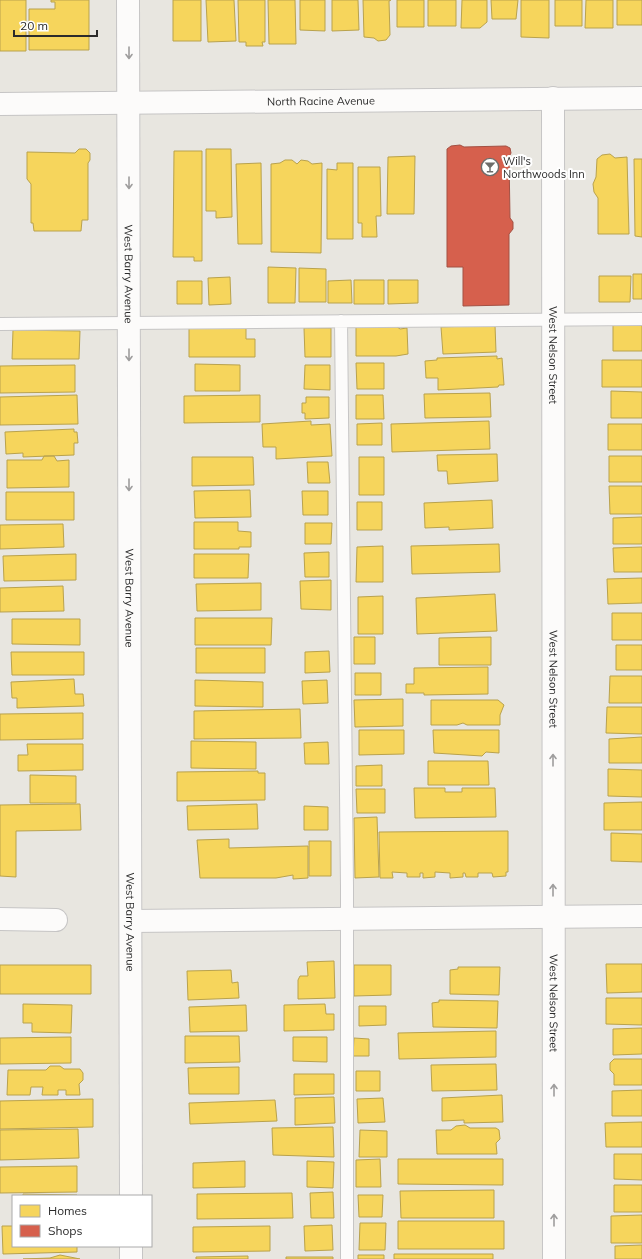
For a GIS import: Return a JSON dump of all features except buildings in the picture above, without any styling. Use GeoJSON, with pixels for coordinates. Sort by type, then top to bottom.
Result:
{"type":"FeatureCollection","features":[{"type":"Feature","properties":{"kind":"street","name":"West Barry Avenue"},"geometry":{"type":"LineString","coordinates":[[128,0],[131,1195]]}},
{"type":"Feature","properties":{"kind":"street","name":"West Nelson Street"},"geometry":{"type":"LineString","coordinates":[[553,98],[554,1259]]}},
{"type":"Feature","properties":{"kind":"street","name":"North Racine Avenue"},"geometry":{"type":"LineString","coordinates":[[0,104],[642,98]]}},
{"type":"Feature","properties":{"kind":"street"},"geometry":{"type":"LineString","coordinates":[[130,921],[642,916]]}},
{"type":"Feature","properties":{"kind":"street"},"geometry":{"type":"LineString","coordinates":[[0,919],[56,920]]}},
{"type":"Feature","properties":{"kind":"street"},"geometry":{"type":"LineString","coordinates":[[131,1247],[131,1259]]}},
{"type":"Feature","properties":{"kind":"lane"},"geometry":{"type":"LineString","coordinates":[[0,324],[642,319]]}},
{"type":"Feature","properties":{"kind":"lane"},"geometry":{"type":"LineString","coordinates":[[341,321],[347,919],[347,1259]]}},
{"type":"Feature","properties":{"kind":"place","name":"Will's Northwoods Inn"},"geometry":{"type":"Point","coordinates":[490,167]}}]}
